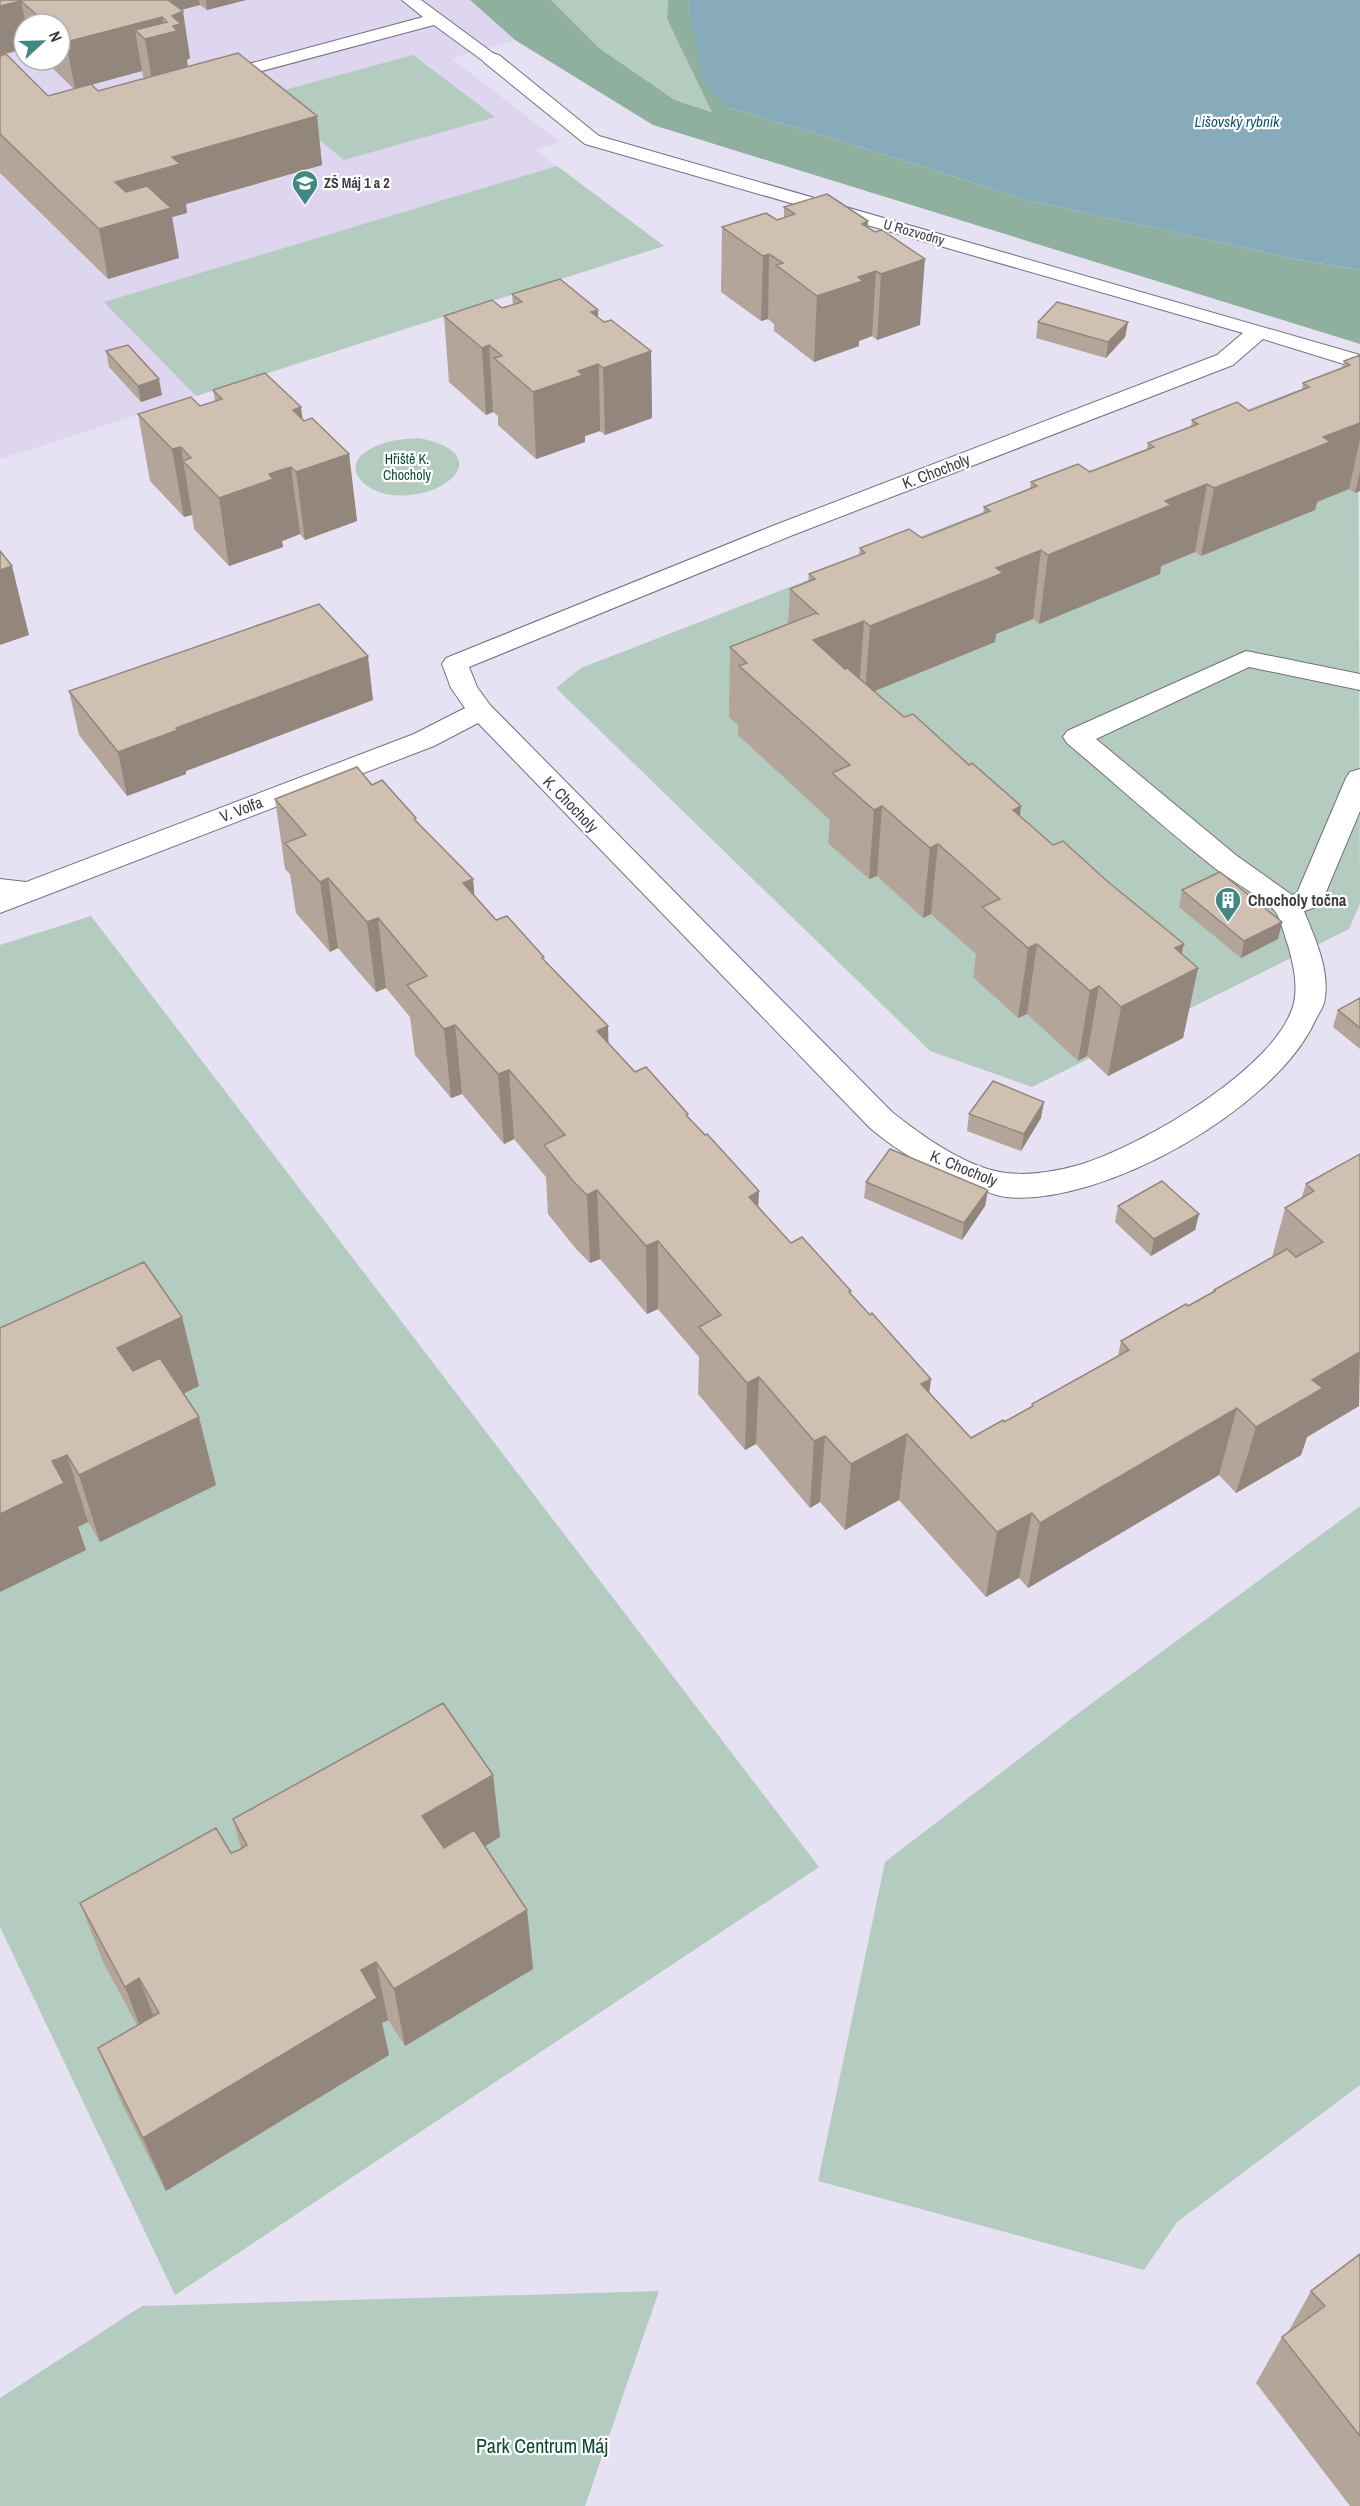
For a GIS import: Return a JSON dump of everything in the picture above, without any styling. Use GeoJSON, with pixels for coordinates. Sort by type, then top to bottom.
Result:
{"type":"FeatureCollection","features":[{"type":"Feature","properties":{"kind":"street","name":"U Rozvodny"},"geometry":{"type":"LineString","coordinates":[[492,59],[592,140],[1360,362]]}},
{"type":"Feature","properties":{"kind":"street","name":"K. Chocholy"},"geometry":{"type":"LineString","coordinates":[[1259,331],[1225,360],[784,530],[493,646],[455,664],[464,688],[481,711],[880,1120],[906,1141],[936,1160],[970,1174],[1008,1185],[1052,1182],[1093,1172],[1148,1149],[1209,1115],[1260,1073],[1290,1041],[1309,1002],[1310,967],[1288,906]]}},
{"type":"Feature","properties":{"kind":"street"},"geometry":{"type":"LineString","coordinates":[[1360,682],[1246,659],[1077,737],[1227,863],[1288,906],[1309,899],[1360,778]]}},
{"type":"Feature","properties":{"kind":"street","name":"V. Volfa"},"geometry":{"type":"LineString","coordinates":[[0,903],[424,740],[481,711]]}},
{"type":"Feature","properties":{"kind":"lane"},"geometry":{"type":"LineString","coordinates":[[410,0],[492,59]]}},
{"type":"Feature","properties":{"kind":"lane"},"geometry":{"type":"LineString","coordinates":[[197,84],[437,20]]}},
{"type":"Feature","properties":{"kind":"lane"},"geometry":{"type":"LineString","coordinates":[[0,888],[34,890]]}},
{"type":"Feature","properties":{"kind":"shaded area","name":"ZŠ Máj 1 a 2"},"geometry":{"type":"Polygon","coordinates":[[[0,0],[470,0],[515,40],[451,58],[560,142],[535,150],[664,246],[0,459],[0,0]]]}},
{"type":"Feature","properties":{"kind":"green space"},"geometry":{"type":"Polygon","coordinates":[[[470,0],[551,0],[599,48],[675,100],[712,112],[667,19],[668,0],[690,0],[689,15],[726,107],[1027,200],[1300,260],[1360,270],[1360,344],[653,125],[515,40],[470,0]]]}},
{"type":"Feature","properties":{"kind":"green space"},"geometry":{"type":"Polygon","coordinates":[[[551,0],[668,0],[667,19],[713,112],[675,100],[599,48],[551,0]]]}},
{"type":"Feature","properties":{"kind":"green space"},"geometry":{"type":"Polygon","coordinates":[[[413,55],[495,117],[344,160],[266,95],[413,55]]]}},
{"type":"Feature","properties":{"kind":"green space"},"geometry":{"type":"Polygon","coordinates":[[[557,166],[664,246],[196,396],[104,302],[557,166]]]}},
{"type":"Feature","properties":{"kind":"green space"},"geometry":{"type":"Polygon","coordinates":[[[1358,375],[1360,904],[1349,929],[1032,1087],[930,1051],[556,688],[581,668],[1295,391],[1358,375]]]}},
{"type":"Feature","properties":{"kind":"green space","name":"Hřiště K. Chocholy"},"geometry":{"type":"Polygon","coordinates":[[[419,438],[444,446],[457,456],[459,467],[453,478],[440,487],[423,493],[403,496],[382,493],[359,479],[356,466],[358,459],[364,453],[385,443],[419,438]]]}},
{"type":"Feature","properties":{"kind":"green space"},"geometry":{"type":"Polygon","coordinates":[[[91,916],[819,1867],[175,2295],[0,1927],[0,945],[91,916]]]}},
{"type":"Feature","properties":{"kind":"green space"},"geometry":{"type":"Polygon","coordinates":[[[1360,1506],[1360,2085],[1177,2222],[1144,2270],[818,2181],[885,1862],[1088,1706],[1360,1506]]]}},
{"type":"Feature","properties":{"kind":"green space","name":"Park Centrum Máj"},"geometry":{"type":"Polygon","coordinates":[[[659,2291],[585,2506],[0,2506],[0,2398],[142,2306],[659,2291]]]}},
{"type":"Feature","properties":{"kind":"water","name":"Lišovský rybník"},"geometry":{"type":"Polygon","coordinates":[[[690,0],[1360,0],[1360,270],[1300,260],[1027,200],[726,107],[705,84],[689,15],[690,0]]]}},
{"type":"Feature","properties":{"kind":"building"},"geometry":{"type":"Polygon","coordinates":[[[0,0],[168,0],[183,11],[172,16],[181,24],[173,26],[177,31],[145,39],[135,30],[167,22],[162,17],[72,40],[72,12],[33,12],[21,1],[0,6],[0,0]]]}},
{"type":"Feature","properties":{"kind":"building"},"geometry":{"type":"Polygon","coordinates":[[[238,53],[317,116],[172,157],[180,164],[115,182],[126,192],[147,186],[171,208],[99,229],[0,134],[0,56],[6,54],[12,60],[12,72],[24,72],[48,96],[91,84],[98,91],[238,53]]]}},
{"type":"Feature","properties":{"kind":"building"},"geometry":{"type":"Polygon","coordinates":[[[827,194],[868,221],[862,224],[875,232],[882,230],[925,259],[881,274],[876,271],[858,277],[863,281],[817,296],[776,265],[783,263],[769,254],[763,256],[722,227],[766,213],[777,220],[795,214],[784,207],[827,194]]]}},
{"type":"Feature","properties":{"kind":"building"},"geometry":{"type":"Polygon","coordinates":[[[560,279],[598,310],[591,312],[604,322],[611,320],[651,351],[603,368],[598,364],[578,371],[583,375],[533,392],[494,358],[502,356],[489,345],[482,348],[444,316],[492,300],[502,308],[522,302],[512,294],[560,279]]]}},
{"type":"Feature","properties":{"kind":"building"},"geometry":{"type":"Polygon","coordinates":[[[1057,302],[1128,322],[1108,342],[1038,322],[1057,302]]]}},
{"type":"Feature","properties":{"kind":"building"},"geometry":{"type":"Polygon","coordinates":[[[128,345],[159,379],[138,386],[106,351],[128,345]]]}},
{"type":"Feature","properties":{"kind":"building"},"geometry":{"type":"Polygon","coordinates":[[[1360,355],[1360,423],[1323,437],[1330,442],[1214,488],[1207,484],[1165,501],[1171,505],[1048,555],[1041,550],[996,568],[1003,573],[870,626],[864,621],[813,640],[904,717],[913,714],[969,765],[972,763],[1021,806],[1013,810],[1053,845],[1063,841],[1107,881],[1184,944],[1175,948],[1198,968],[1121,1007],[1099,986],[1090,991],[1037,944],[1028,948],[982,907],[1000,899],[938,844],[930,848],[882,806],[874,810],[832,773],[850,765],[739,666],[747,663],[730,647],[816,613],[819,615],[790,589],[815,579],[809,574],[865,553],[860,548],[909,529],[922,538],[990,511],[984,507],[1037,486],[1031,482],[1078,464],[1090,472],[1154,447],[1148,443],[1198,424],[1192,420],[1237,402],[1249,411],[1309,387],[1303,383],[1350,365],[1344,361],[1360,355]]]}},
{"type":"Feature","properties":{"kind":"building"},"geometry":{"type":"Polygon","coordinates":[[[265,373],[301,407],[293,410],[304,421],[312,418],[349,454],[296,472],[291,467],[269,474],[273,479],[219,498],[183,461],[191,458],[181,447],[172,449],[138,414],[191,397],[200,406],[222,399],[213,390],[265,373]]]}},
{"type":"Feature","properties":{"kind":"building"},"geometry":{"type":"Polygon","coordinates":[[[0,551],[12,566],[0,570],[0,551]]]}},
{"type":"Feature","properties":{"kind":"building"},"geometry":{"type":"Polygon","coordinates":[[[319,604],[368,656],[118,752],[69,691],[319,604]]]}},
{"type":"Feature","properties":{"kind":"building"},"geometry":{"type":"Polygon","coordinates":[[[357,767],[372,785],[382,780],[416,818],[414,819],[473,879],[463,883],[496,920],[507,916],[544,957],[542,958],[608,1026],[597,1031],[635,1072],[646,1067],[688,1114],[686,1115],[705,1135],[707,1134],[759,1191],[749,1197],[791,1243],[802,1237],[870,1315],[872,1313],[931,1379],[921,1384],[971,1438],[1033,1406],[1032,1404],[1129,1350],[1121,1341],[1186,1304],[1188,1306],[1287,1249],[1296,1257],[1323,1242],[1285,1208],[1314,1191],[1306,1184],[1360,1154],[1360,1352],[1312,1380],[1323,1388],[1256,1427],[1237,1408],[1040,1523],[1032,1513],[997,1532],[907,1434],[851,1464],[825,1436],[814,1441],[759,1377],[747,1383],[699,1327],[721,1315],[658,1241],[646,1246],[597,1190],[587,1195],[573,1181],[544,1145],[565,1135],[509,1070],[498,1074],[455,1025],[444,1029],[407,985],[427,976],[378,918],[367,922],[328,878],[320,882],[285,843],[306,835],[275,799],[357,767]]]}},
{"type":"Feature","properties":{"kind":"building"},"geometry":{"type":"Polygon","coordinates":[[[1220,872],[1282,922],[1244,941],[1182,890],[1220,872]]]}},
{"type":"Feature","properties":{"kind":"building"},"geometry":{"type":"Polygon","coordinates":[[[1360,998],[1360,1028],[1338,1010],[1360,998]]]}},
{"type":"Feature","properties":{"kind":"building"},"geometry":{"type":"Polygon","coordinates":[[[993,1081],[1044,1102],[1024,1134],[969,1114],[993,1081]]]}},
{"type":"Feature","properties":{"kind":"building"},"geometry":{"type":"Polygon","coordinates":[[[890,1149],[988,1190],[964,1223],[866,1182],[890,1149]]]}},
{"type":"Feature","properties":{"kind":"building"},"geometry":{"type":"Polygon","coordinates":[[[1162,1181],[1199,1214],[1154,1239],[1118,1206],[1162,1181]]]}},
{"type":"Feature","properties":{"kind":"building"},"geometry":{"type":"Polygon","coordinates":[[[144,1262],[182,1317],[117,1348],[133,1371],[160,1358],[199,1417],[79,1475],[67,1455],[52,1461],[64,1483],[0,1514],[0,1328],[144,1262]]]}},
{"type":"Feature","properties":{"kind":"building"},"geometry":{"type":"Polygon","coordinates":[[[443,1703],[493,1775],[422,1816],[444,1848],[474,1830],[527,1910],[394,1989],[376,1962],[361,1970],[377,1998],[143,2138],[98,2048],[159,2013],[139,1978],[125,1987],[80,1903],[216,1828],[231,1853],[239,1850],[247,1845],[233,1819],[443,1703]]]}},
{"type":"Feature","properties":{"kind":"building"},"geometry":{"type":"Polygon","coordinates":[[[1360,2254],[1360,2436],[1282,2337],[1325,2306],[1311,2291],[1360,2254]]]}},
{"type":"Feature","properties":{"kind":"place","name":"ZŠ Máj 1 a 2"},"geometry":{"type":"Point","coordinates":[305,206]}},
{"type":"Feature","properties":{"kind":"place","name":"Chocholy točna"},"geometry":{"type":"Point","coordinates":[1228,923]}}]}
